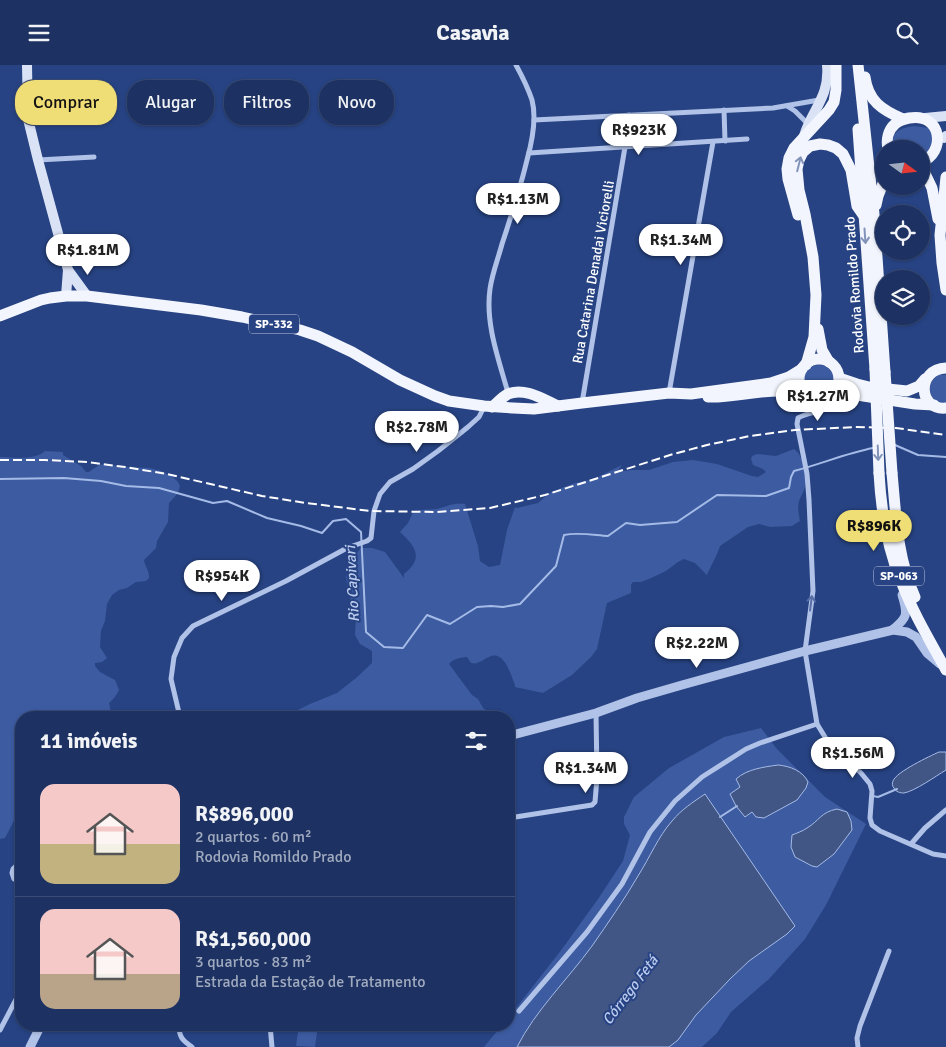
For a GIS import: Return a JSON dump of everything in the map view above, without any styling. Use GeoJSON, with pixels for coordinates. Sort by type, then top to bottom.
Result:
{"type":"FeatureCollection","features":[{"type":"Feature","properties":{"kind":"main road"},"geometry":{"type":"LineString","coordinates":[[27,65],[28,119],[68,270],[66,296]]}},
{"type":"Feature","properties":{"kind":"main road"},"geometry":{"type":"LineString","coordinates":[[804,138],[808,124],[822,99],[828,80],[827,65]]}},
{"type":"Feature","properties":{"kind":"main road"},"geometry":{"type":"LineString","coordinates":[[811,246],[799,220],[790,191],[787,169],[789,158],[794,148],[834,102],[836,65]]}},
{"type":"Feature","properties":{"kind":"main road","name":"Rodovia Romildo Prado"},"geometry":{"type":"LineString","coordinates":[[852,65],[869,215]]}},
{"type":"Feature","properties":{"kind":"main road","name":"Rodovia Romildo Prado"},"geometry":{"type":"LineString","coordinates":[[858,65],[880,371],[899,541],[913,593],[946,656]]}},
{"type":"Feature","properties":{"kind":"main road"},"geometry":{"type":"LineString","coordinates":[[863,65],[865,81],[874,99],[882,108],[903,119]]}},
{"type":"Feature","properties":{"kind":"main road"},"geometry":{"type":"LineString","coordinates":[[888,140],[892,128],[903,119],[946,116]]}},
{"type":"Feature","properties":{"kind":"main road"},"geometry":{"type":"LineString","coordinates":[[925,118],[937,125],[945,143],[942,151],[930,160]]}},
{"type":"Feature","properties":{"kind":"main road"},"geometry":{"type":"LineString","coordinates":[[806,395],[799,382],[814,337],[816,295],[811,246],[799,190],[797,169],[803,152],[810,146],[820,144],[836,147],[843,154],[851,170],[857,206],[869,215],[878,195]]}},
{"type":"Feature","properties":{"kind":"main road"},"geometry":{"type":"LineString","coordinates":[[940,228],[946,177]]}},
{"type":"Feature","properties":{"kind":"main road"},"geometry":{"type":"LineString","coordinates":[[930,184],[940,228],[946,290]]}},
{"type":"Feature","properties":{"kind":"main road"},"geometry":{"type":"LineString","coordinates":[[68,270],[87,296]]}},
{"type":"Feature","properties":{"kind":"main road","name":"SP-332"},"geometry":{"type":"LineString","coordinates":[[0,316],[41,300],[66,296],[87,296],[201,310],[273,323],[300,330],[332,342],[435,397],[449,401],[488,406],[534,409],[669,393],[715,397],[782,391],[819,399],[833,394],[857,395],[946,408]]}},
{"type":"Feature","properties":{"kind":"main road"},"geometry":{"type":"LineString","coordinates":[[815,317],[822,350],[829,362],[834,366],[839,378],[839,383],[833,394]]}},
{"type":"Feature","properties":{"kind":"main road","name":"SP-332"},"geometry":{"type":"LineString","coordinates":[[691,394],[771,383],[789,377],[811,361],[823,360],[829,362]]}},
{"type":"Feature","properties":{"kind":"main road"},"geometry":{"type":"LineString","coordinates":[[839,378],[869,387],[907,391],[913,389],[932,372],[944,366]]}},
{"type":"Feature","properties":{"kind":"main road","name":"Rodovia Romildo Prado"},"geometry":{"type":"LineString","coordinates":[[880,371],[879,474],[890,550],[900,579],[920,624],[946,670]]}},
{"type":"Feature","properties":{"kind":"main road"},"geometry":{"type":"LineString","coordinates":[[926,379],[924,394],[928,401],[934,405]]}},
{"type":"Feature","properties":{"kind":"main road"},"geometry":{"type":"LineString","coordinates":[[488,406],[508,394],[522,392],[559,406]]}},
{"type":"Feature","properties":{"kind":"main road"},"geometry":{"type":"LineString","coordinates":[[508,394],[509,403],[513,408]]}},
{"type":"Feature","properties":{"kind":"main road"},"geometry":{"type":"LineString","coordinates":[[534,409],[536,396]]}},
{"type":"Feature","properties":{"kind":"street"},"geometry":{"type":"LineString","coordinates":[[508,394],[492,330],[489,301],[494,269],[533,135],[532,99],[516,65]]}},
{"type":"Feature","properties":{"kind":"street"},"geometry":{"type":"LineString","coordinates":[[534,121],[773,108],[822,99]]}},
{"type":"Feature","properties":{"kind":"street"},"geometry":{"type":"LineString","coordinates":[[786,105],[796,111],[808,124]]}},
{"type":"Feature","properties":{"kind":"street"},"geometry":{"type":"LineString","coordinates":[[724,110],[725,141]]}},
{"type":"Feature","properties":{"kind":"street","name":"Rua Catarina Denadai Viciorelli"},"geometry":{"type":"LineString","coordinates":[[582,403],[629,115]]}},
{"type":"Feature","properties":{"kind":"street"},"geometry":{"type":"LineString","coordinates":[[529,153],[747,139]]}},
{"type":"Feature","properties":{"kind":"street"},"geometry":{"type":"LineString","coordinates":[[669,393],[713,142]]}},
{"type":"Feature","properties":{"kind":"street"},"geometry":{"type":"LineString","coordinates":[[38,160],[94,157]]}},
{"type":"Feature","properties":{"kind":"street"},"geometry":{"type":"LineString","coordinates":[[833,394],[830,406],[825,410],[801,416],[798,418],[797,424],[810,500],[813,591],[805,651],[817,724],[833,750],[844,757],[870,784],[872,791],[870,818],[872,825],[880,831],[933,854],[946,856]]}},
{"type":"Feature","properties":{"kind":"street"},"geometry":{"type":"LineString","coordinates":[[179,711],[171,679],[174,657],[182,638],[193,627],[286,581],[347,548],[372,538],[374,511],[380,494],[390,482],[438,451],[468,427],[488,406]]}},
{"type":"Feature","properties":{"kind":"street"},"geometry":{"type":"LineString","coordinates":[[879,474],[880,523],[885,547],[907,614],[901,623],[892,630]]}},
{"type":"Feature","properties":{"kind":"street"},"geometry":{"type":"LineString","coordinates":[[515,734],[596,713],[670,688],[805,651],[892,630],[903,631],[916,637],[928,653],[946,670]]}},
{"type":"Feature","properties":{"kind":"street"},"geometry":{"type":"LineString","coordinates":[[515,817],[592,805],[595,802],[597,777],[596,713]]}},
{"type":"Feature","properties":{"kind":"street"},"geometry":{"type":"LineString","coordinates":[[519,1011],[587,932],[622,884],[650,832],[675,801],[702,777],[746,749],[817,724]]}},
{"type":"Feature","properties":{"kind":"street"},"geometry":{"type":"LineString","coordinates":[[911,844],[946,810]]}},
{"type":"Feature","properties":{"kind":"street"},"geometry":{"type":"LineString","coordinates":[[15,867],[12,873],[15,879]]}},
{"type":"Feature","properties":{"kind":"street"},"geometry":{"type":"LineString","coordinates":[[858,1047],[857,1038],[860,1026],[889,951]]}},
{"type":"Feature","properties":{"kind":"street"},"geometry":{"type":"LineString","coordinates":[[0,1030],[15,1001]]}},
{"type":"Feature","properties":{"kind":"street"},"geometry":{"type":"LineString","coordinates":[[30,1047],[38,1031]]}},
{"type":"Feature","properties":{"kind":"street"},"geometry":{"type":"LineString","coordinates":[[179,1031],[184,1042],[192,1047]]}},
{"type":"Feature","properties":{"kind":"street"},"geometry":{"type":"LineString","coordinates":[[271,1031],[272,1047]]}},
{"type":"Feature","properties":{"kind":"shaded area"},"geometry":{"type":"Polygon","coordinates":[[[914,126],[929,128],[938,140],[930,149],[930,140],[893,140],[894,135],[904,128],[914,126]]]}},
{"type":"Feature","properties":{"kind":"shaded area"},"geometry":{"type":"Polygon","coordinates":[[[819,365],[830,369],[834,380],[830,391],[819,395],[808,391],[804,380],[808,369],[819,365]]]}},
{"type":"Feature","properties":{"kind":"shaded area"},"geometry":{"type":"Polygon","coordinates":[[[939,375],[946,375],[946,403],[935,400],[930,392],[931,383],[939,375]]]}},
{"type":"Feature","properties":{"kind":"shaded area"},"geometry":{"type":"Polygon","coordinates":[[[794,449],[803,462],[805,486],[798,504],[800,521],[792,526],[770,527],[759,524],[748,527],[720,546],[707,575],[695,563],[684,559],[649,579],[633,582],[631,593],[607,603],[597,649],[591,657],[572,675],[543,693],[515,687],[506,664],[494,655],[478,663],[471,663],[467,657],[455,659],[449,664],[472,695],[478,699],[487,711],[296,711],[337,693],[372,663],[372,651],[360,644],[355,635],[356,612],[351,602],[346,577],[354,556],[361,548],[372,548],[385,552],[404,578],[404,574],[414,563],[416,553],[400,532],[408,523],[413,512],[437,509],[453,504],[465,504],[478,546],[480,561],[489,567],[500,565],[507,530],[515,507],[538,503],[551,492],[575,483],[594,479],[622,465],[618,472],[649,470],[673,462],[693,460],[717,464],[758,477],[766,472],[753,465],[752,456],[757,454],[776,456],[794,449]]]}},
{"type":"Feature","properties":{"kind":"shaded area"},"geometry":{"type":"Polygon","coordinates":[[[45,451],[63,452],[63,455],[81,466],[86,472],[99,465],[106,464],[149,468],[173,477],[180,486],[178,493],[169,503],[168,522],[157,541],[156,548],[144,560],[149,578],[146,581],[136,582],[127,588],[119,590],[112,595],[107,604],[105,621],[101,631],[100,647],[107,658],[102,662],[95,663],[95,666],[100,672],[115,680],[119,690],[109,703],[111,711],[15,711],[15,819],[5,838],[0,839],[0,457],[17,458],[40,454],[45,451]]]}},
{"type":"Feature","properties":{"kind":"shaded area"},"geometry":{"type":"Polygon","coordinates":[[[761,728],[777,749],[825,797],[866,824],[826,905],[805,939],[769,979],[731,1012],[717,1033],[702,1047],[484,1047],[497,1031],[515,1031],[515,1009],[562,949],[623,861],[630,835],[624,824],[624,817],[634,797],[669,768],[724,737],[761,728]]]}},
{"type":"Feature","properties":{"kind":"shaded area"},"geometry":{"type":"Polygon","coordinates":[[[298,1031],[317,1031],[315,1047],[296,1046],[298,1031]]]}},
{"type":"Feature","properties":{"kind":"water"},"geometry":{"type":"Polygon","coordinates":[[[939,752],[946,752],[946,770],[909,792],[901,793],[895,789],[893,782],[895,777],[939,752]]]}},
{"type":"Feature","properties":{"kind":"water"},"geometry":{"type":"Polygon","coordinates":[[[778,765],[791,768],[803,775],[808,782],[806,788],[797,800],[764,818],[756,817],[752,812],[745,817],[736,806],[730,794],[740,787],[736,779],[750,771],[778,765]]]}},
{"type":"Feature","properties":{"kind":"water"},"geometry":{"type":"Polygon","coordinates":[[[705,794],[795,926],[787,934],[749,961],[730,979],[696,1015],[678,1040],[669,1047],[517,1047],[552,995],[583,958],[610,920],[667,827],[683,810],[705,794]]]}},
{"type":"Feature","properties":{"kind":"water"},"geometry":{"type":"Polygon","coordinates":[[[837,809],[847,812],[852,830],[834,854],[817,867],[795,857],[791,847],[792,835],[805,829],[827,812],[837,809]]]}},
{"type":"Feature","properties":{"kind":"waterway","name":"Rio Capivari"},"geometry":{"type":"LineString","coordinates":[[895,445],[918,455],[946,457]]}},
{"type":"Feature","properties":{"kind":"waterway","name":"Rio Capivari"},"geometry":{"type":"LineString","coordinates":[[0,479],[64,478],[159,488],[213,503],[227,501],[267,518],[322,533],[333,521],[346,519],[361,532],[366,632],[384,647],[403,648],[427,615],[450,624],[477,607],[503,607],[520,604],[556,566],[564,535],[608,536],[626,523],[640,525],[677,522],[717,495],[766,496],[789,488],[794,471],[873,448]]}},
{"type":"Feature","properties":{"kind":"waterway","name":"Córrego Fetá"},"geometry":{"type":"LineString","coordinates":[[873,796],[878,797],[897,789]]}},
{"type":"Feature","properties":{"kind":"waterway","name":"Córrego Fetá"},"geometry":{"type":"LineString","coordinates":[[720,817],[737,806]]}},
{"type":"Feature","properties":{"kind":"railway"},"geometry":{"type":"LineString","coordinates":[[0,460],[87,462],[167,474],[262,496],[306,503],[370,511],[436,512],[490,508],[545,495],[670,455],[750,436],[795,430],[856,427],[896,428],[946,435]]}}]}
